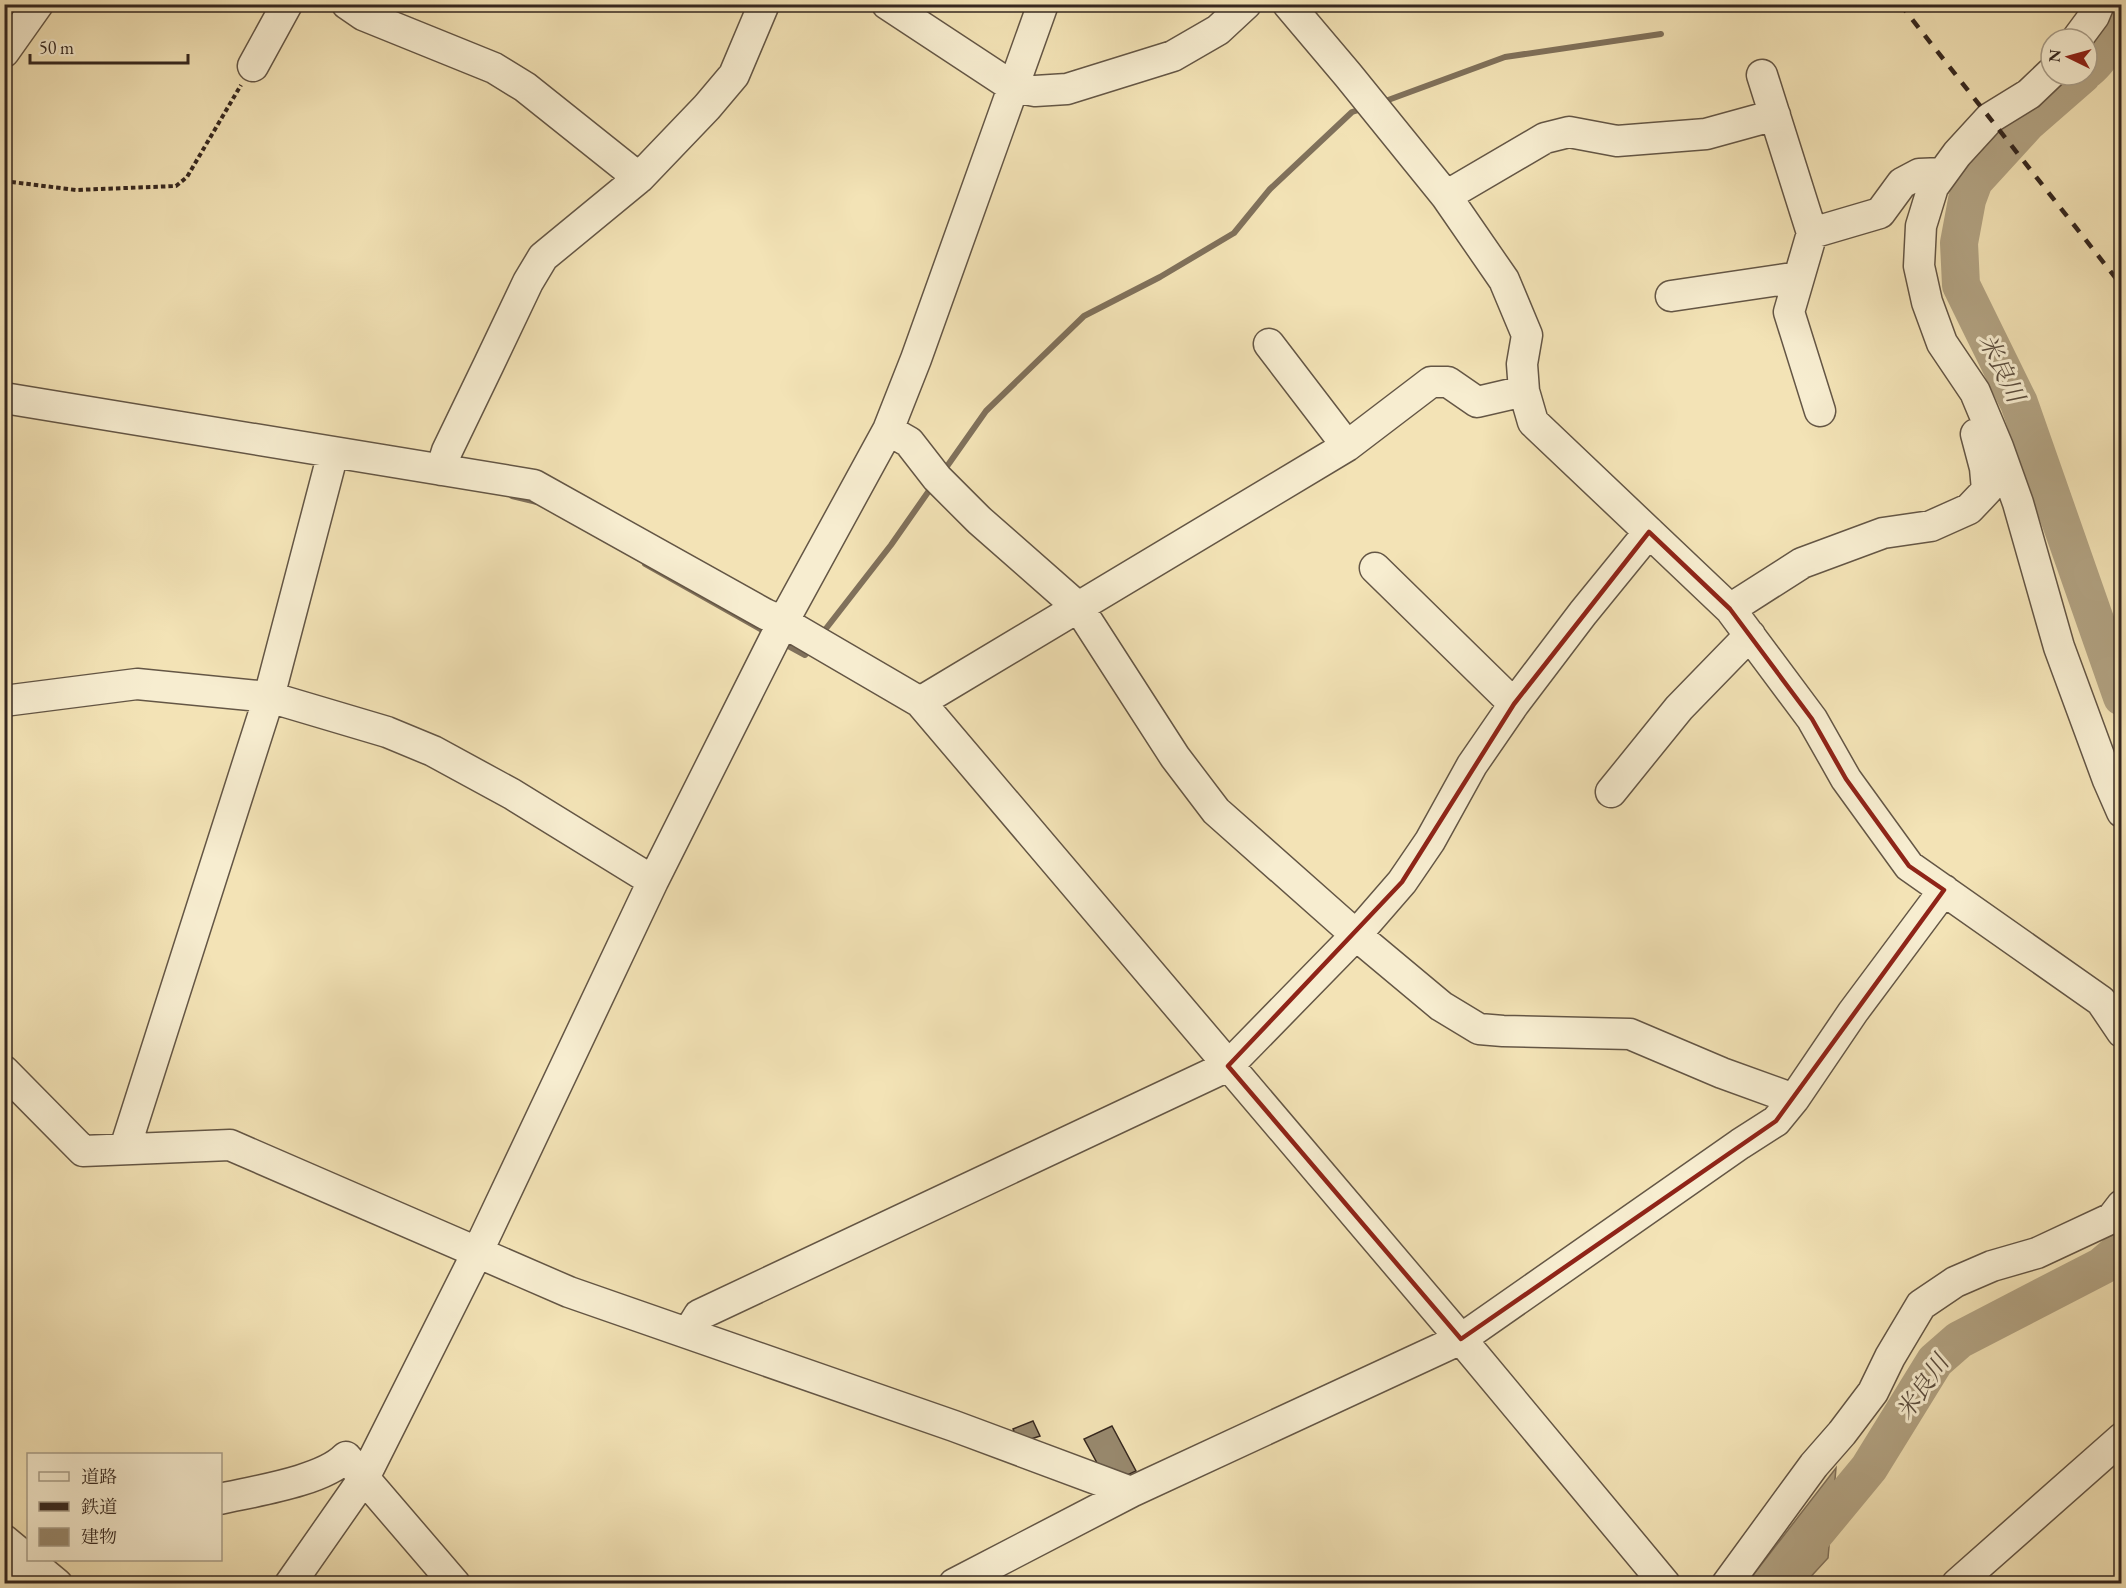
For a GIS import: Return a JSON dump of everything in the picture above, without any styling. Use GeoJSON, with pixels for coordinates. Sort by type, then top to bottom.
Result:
{"type":"FeatureCollection","features":[{"type":"Feature","properties":{"kind":"street"},"geometry":{"type":"LineString","coordinates":[[4,52],[38,4]]}},
{"type":"Feature","properties":{"kind":"street"},"geometry":{"type":"LineString","coordinates":[[252,66],[287,4]]}},
{"type":"Feature","properties":{"kind":"street"},"geometry":{"type":"LineString","coordinates":[[347,4],[363,15],[494,68],[525,87],[639,178]]}},
{"type":"Feature","properties":{"kind":"street"},"geometry":{"type":"LineString","coordinates":[[441,470],[447,451],[479,383],[528,282],[543,258],[639,178],[686,130],[734,75],[764,4]]}},
{"type":"Feature","properties":{"kind":"street"},"geometry":{"type":"LineString","coordinates":[[887,4],[1013,87],[1035,91],[1067,89],[1173,56],[1218,30],[1245,5]]}},
{"type":"Feature","properties":{"kind":"street"},"geometry":{"type":"LineString","coordinates":[[290,1584],[364,1478],[477,1253],[653,881],[783,622],[888,430],[916,359],[1042,4]]}},
{"type":"Feature","properties":{"kind":"street"},"geometry":{"type":"LineString","coordinates":[[1287,4],[1446,196],[1504,280],[1527,335],[1522,364],[1524,391],[1533,422],[1731,609],[1812,719],[1846,779],[1909,866],[2101,1001],[2121,1032]]}},
{"type":"Feature","properties":{"kind":"street"},"geometry":{"type":"LineString","coordinates":[[2086,27],[2099,4]]}},
{"type":"Feature","properties":{"kind":"street"},"geometry":{"type":"LineString","coordinates":[[1762,75],[1812,233],[1789,312],[1820,411]]}},
{"type":"Feature","properties":{"kind":"street"},"geometry":{"type":"LineString","coordinates":[[2039,84],[2029,94],[1990,118],[1933,187],[1921,226],[1919,266],[1927,302],[1942,343],[1975,392],[1998,447],[2018,503],[2059,647],[2121,812]]}},
{"type":"Feature","properties":{"kind":"street"},"geometry":{"type":"LineString","coordinates":[[1446,196],[1545,138],[1569,132],[1617,141],[1706,134],[1775,115]]}},
{"type":"Feature","properties":{"kind":"street"},"geometry":{"type":"LineString","coordinates":[[1812,233],[1880,213],[1902,183],[1919,174],[1943,173]]}},
{"type":"Feature","properties":{"kind":"street"},"geometry":{"type":"LineString","coordinates":[[1671,296],[1799,278]]}},
{"type":"Feature","properties":{"kind":"street"},"geometry":{"type":"LineString","coordinates":[[1269,344],[1347,446]]}},
{"type":"Feature","properties":{"kind":"street"},"geometry":{"type":"LineString","coordinates":[[920,702],[1347,446],[1431,382],[1448,382],[1477,402],[1524,391]]}},
{"type":"Feature","properties":{"kind":"street"},"geometry":{"type":"LineString","coordinates":[[1731,609],[1802,563],[1883,533],[1931,525],[1969,509],[1987,490],[1975,430],[1975,392]]}},
{"type":"Feature","properties":{"kind":"street"},"geometry":{"type":"LineString","coordinates":[[4,398],[534,485],[783,622],[920,702],[1461,1339],[1665,1584]]}},
{"type":"Feature","properties":{"kind":"street"},"geometry":{"type":"LineString","coordinates":[[888,430],[909,442],[937,478],[979,519],[1079,608],[1175,757],[1216,811],[1356,935],[1441,1006],[1479,1029],[1629,1034],[1722,1074],[1794,1099]]}},
{"type":"Feature","properties":{"kind":"street"},"geometry":{"type":"LineString","coordinates":[[124,1148],[269,698],[333,453]]}},
{"type":"Feature","properties":{"kind":"street"},"geometry":{"type":"LineString","coordinates":[[688,1333],[699,1315],[1228,1066],[1356,935],[1402,882],[1430,842],[1472,765],[1514,704],[1583,613],[1649,532]]}},
{"type":"Feature","properties":{"kind":"street"},"geometry":{"type":"LineString","coordinates":[[1376,568],[1514,704]]}},
{"type":"Feature","properties":{"kind":"street"},"geometry":{"type":"LineString","coordinates":[[1611,792],[1679,708],[1750,635]]}},
{"type":"Feature","properties":{"kind":"street"},"geometry":{"type":"LineString","coordinates":[[4,701],[137,684],[269,698],[387,732],[433,751],[512,794],[653,881]]}},
{"type":"Feature","properties":{"kind":"street"},"geometry":{"type":"LineString","coordinates":[[954,1584],[1131,1492],[1461,1339],[1776,1121],[1794,1099],[1853,1012],[1944,890]]}},
{"type":"Feature","properties":{"kind":"street"},"geometry":{"type":"LineString","coordinates":[[4,1071],[83,1151],[230,1145],[569,1292],[954,1426],[1131,1492]]}},
{"type":"Feature","properties":{"kind":"street"},"geometry":{"type":"LineString","coordinates":[[1727,1584],[1814,1465],[1873,1392],[1890,1357],[1921,1305],[1955,1282],[1992,1266],[2037,1254],[2112,1218],[2121,1204]]}},
{"type":"Feature","properties":{"kind":"street"},"geometry":{"type":"LineString","coordinates":[[1956,1584],[2121,1438]]}},
{"type":"Feature","properties":{"kind":"street"},"geometry":{"type":"LineString","coordinates":[[222,1499],[321,1474],[339,1464],[346,1457],[455,1584]]}},
{"type":"Feature","properties":{"kind":"street"},"geometry":{"type":"LineString","coordinates":[[12,1553],[16,1584]]}},
{"type":"Feature","properties":{"kind":"street"},"geometry":{"type":"LineString","coordinates":[[12,1553],[57,1584]]}},
{"type":"Feature","properties":{"kind":"path"},"geometry":{"type":"LineString","coordinates":[[4,181],[76,190],[176,186],[187,177],[252,66]]}},
{"type":"Feature","properties":{"kind":"highlighted area"},"geometry":{"type":"Polygon","coordinates":[[[1649,532],[1730,609],[1812,719],[1846,779],[1909,866],[1944,890],[1776,1121],[1461,1339],[1228,1066],[1402,882],[1514,704],[1649,532]]]}},
{"type":"Feature","properties":{"kind":"shaded area"},"geometry":{"type":"Polygon","coordinates":[[[1836,1468],[1828,1558],[1805,1583],[1747,1583],[1836,1468]]]}},
{"type":"Feature","properties":{"kind":"building"},"geometry":{"type":"Polygon","coordinates":[[[1033,1421],[1040,1436],[1019,1443],[1013,1429],[1033,1421]]]}},
{"type":"Feature","properties":{"kind":"building"},"geometry":{"type":"Polygon","coordinates":[[[1112,1426],[1136,1471],[1119,1479],[1102,1472],[1084,1439],[1112,1426]]]}},
{"type":"Feature","properties":{"kind":"waterway","name":"米良川"},"geometry":{"type":"LineString","coordinates":[[2099,57],[2122,23]]}},
{"type":"Feature","properties":{"kind":"waterway"},"geometry":{"type":"LineString","coordinates":[[1380,103],[1505,57],[1661,34]]}},
{"type":"Feature","properties":{"kind":"waterway","name":"米良川"},"geometry":{"type":"LineString","coordinates":[[2068,87],[2027,123],[1974,181],[1967,200],[1959,243],[1961,285],[2019,403],[2122,697]]}},
{"type":"Feature","properties":{"kind":"waterway"},"geometry":{"type":"LineString","coordinates":[[943,472],[986,411],[1084,316],[1160,277],[1234,233],[1270,189],[1352,112],[1365,108]]}},
{"type":"Feature","properties":{"kind":"waterway"},"geometry":{"type":"LineString","coordinates":[[821,635],[891,545],[933,485]]}},
{"type":"Feature","properties":{"kind":"waterway"},"geometry":{"type":"LineString","coordinates":[[512,496],[537,502]]}},
{"type":"Feature","properties":{"kind":"waterway"},"geometry":{"type":"LineString","coordinates":[[645,564],[769,634]]}},
{"type":"Feature","properties":{"kind":"waterway"},"geometry":{"type":"LineString","coordinates":[[783,643],[805,655],[811,648]]}},
{"type":"Feature","properties":{"kind":"waterway","name":"米良川"},"geometry":{"type":"LineString","coordinates":[[1773,1584],[1869,1468],[1935,1361],[1959,1340],[2102,1266],[2122,1249]]}},
{"type":"Feature","properties":{"kind":"railway"},"geometry":{"type":"LineString","coordinates":[[1900,4],[2122,286]]}}]}
